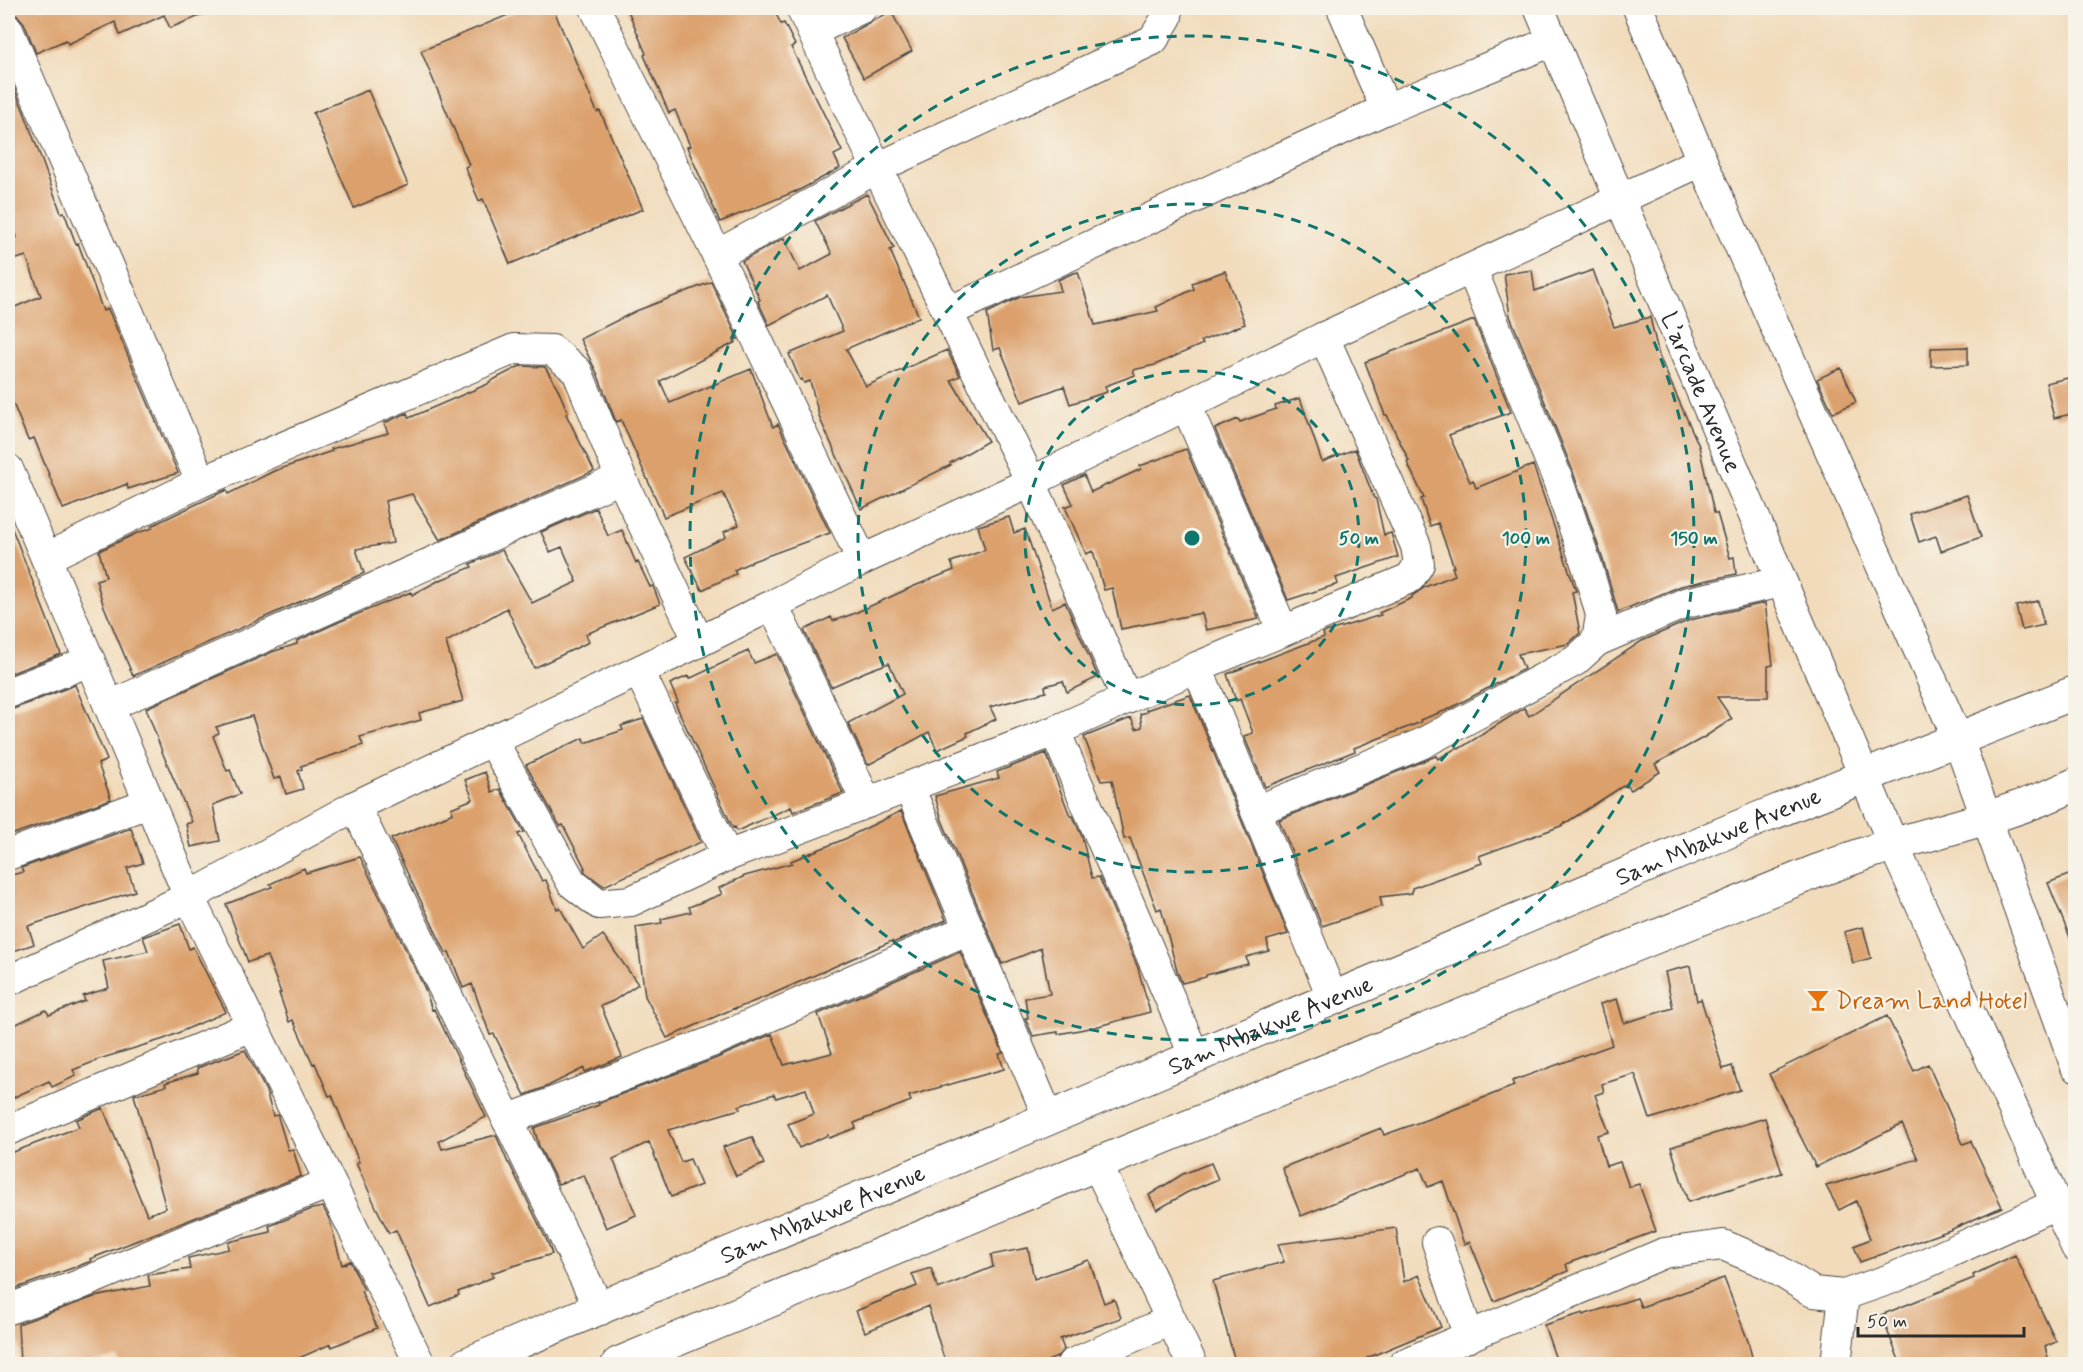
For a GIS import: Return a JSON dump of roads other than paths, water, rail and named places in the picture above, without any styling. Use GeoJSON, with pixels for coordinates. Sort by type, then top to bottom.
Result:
{"type":"FeatureCollection","features":[{"type":"Feature","properties":{"kind":"main road","name":"Sam Mbakwe Avenue"},"geometry":{"type":"LineString","coordinates":[[467,1365],[1760,818],[2076,693]]}},
{"type":"Feature","properties":{"kind":"main road"},"geometry":{"type":"LineString","coordinates":[[618,1365],[1097,1164],[1817,871],[1893,844],[1986,820],[2076,784]]}},
{"type":"Feature","properties":{"kind":"street"},"geometry":{"type":"LineString","coordinates":[[595,8],[717,255],[862,560]]}},
{"type":"Feature","properties":{"kind":"street"},"geometry":{"type":"LineString","coordinates":[[862,8],[807,20],[1031,482],[1127,699]]}},
{"type":"Feature","properties":{"kind":"street"},"geometry":{"type":"LineString","coordinates":[[717,255],[877,168],[1153,40],[1167,17],[1167,8]]}},
{"type":"Feature","properties":{"kind":"street"},"geometry":{"type":"LineString","coordinates":[[1342,8],[1386,110]]}},
{"type":"Feature","properties":{"kind":"street","name":"L’arcade Avenue"},"geometry":{"type":"LineString","coordinates":[[1539,8],[1863,777],[2076,1247]]}},
{"type":"Feature","properties":{"kind":"street"},"geometry":{"type":"LineString","coordinates":[[1638,8],[1702,161],[1958,739],[1986,820],[2065,1005],[2076,1067]]}},
{"type":"Feature","properties":{"kind":"street"},"geometry":{"type":"LineString","coordinates":[[8,30],[201,482]]}},
{"type":"Feature","properties":{"kind":"street"},"geometry":{"type":"LineString","coordinates":[[948,312],[1386,110],[1553,41]]}},
{"type":"Feature","properties":{"kind":"street"},"geometry":{"type":"LineString","coordinates":[[8,981],[189,897],[355,806],[699,642],[862,560],[1031,482],[1324,337],[1702,161]]}},
{"type":"Feature","properties":{"kind":"street"},"geometry":{"type":"LineString","coordinates":[[1472,270],[1556,475],[1587,566],[1601,615],[1597,641]]}},
{"type":"Feature","properties":{"kind":"street"},"geometry":{"type":"LineString","coordinates":[[492,741],[572,883],[599,904],[631,901],[727,856],[1055,731],[1197,666],[1410,578],[1419,564],[1416,546],[1324,337]]}},
{"type":"Feature","properties":{"kind":"street"},"geometry":{"type":"LineString","coordinates":[[46,558],[201,482],[514,349],[552,350],[577,371],[621,478],[699,642]]}},
{"type":"Feature","properties":{"kind":"street"},"geometry":{"type":"LineString","coordinates":[[1186,405],[1283,631]]}},
{"type":"Feature","properties":{"kind":"street"},"geometry":{"type":"LineString","coordinates":[[8,469],[18,523],[46,558],[189,897],[420,1365]]}},
{"type":"Feature","properties":{"kind":"street"},"geometry":{"type":"LineString","coordinates":[[109,706],[621,478]]}},
{"type":"Feature","properties":{"kind":"street"},"geometry":{"type":"LineString","coordinates":[[1256,811],[1421,744],[1575,661],[1597,641],[1684,603],[1781,582]]}},
{"type":"Feature","properties":{"kind":"street"},"geometry":{"type":"LineString","coordinates":[[773,605],[867,803]]}},
{"type":"Feature","properties":{"kind":"street"},"geometry":{"type":"LineString","coordinates":[[8,693],[90,661]]}},
{"type":"Feature","properties":{"kind":"street"},"geometry":{"type":"LineString","coordinates":[[1197,666],[1333,999]]}},
{"type":"Feature","properties":{"kind":"street"},"geometry":{"type":"LineString","coordinates":[[639,671],[727,856]]}},
{"type":"Feature","properties":{"kind":"street"},"geometry":{"type":"LineString","coordinates":[[1055,731],[1195,1058]]}},
{"type":"Feature","properties":{"kind":"street"},"geometry":{"type":"LineString","coordinates":[[909,787],[1049,1119]]}},
{"type":"Feature","properties":{"kind":"street"},"geometry":{"type":"LineString","coordinates":[[8,855],[148,803]]}},
{"type":"Feature","properties":{"kind":"street"},"geometry":{"type":"LineString","coordinates":[[355,806],[600,1310]]}},
{"type":"Feature","properties":{"kind":"street"},"geometry":{"type":"LineString","coordinates":[[507,1120],[711,1042],[969,929]]}},
{"type":"Feature","properties":{"kind":"street"},"geometry":{"type":"LineString","coordinates":[[8,1130],[252,1026]]}},
{"type":"Feature","properties":{"kind":"street"},"geometry":{"type":"LineString","coordinates":[[1097,1164],[1192,1365]]}},
{"type":"Feature","properties":{"kind":"street"},"geometry":{"type":"LineString","coordinates":[[8,1309],[74,1287],[193,1236],[330,1183]]}},
{"type":"Feature","properties":{"kind":"street"},"geometry":{"type":"LineString","coordinates":[[1404,1365],[1456,1349],[1664,1253],[1723,1245],[1768,1263],[1813,1292],[1844,1295],[1893,1278],[2056,1204]]}},
{"type":"Feature","properties":{"kind":"street"},"geometry":{"type":"LineString","coordinates":[[1437,1242],[1456,1349]]}},
{"type":"Feature","properties":{"kind":"street"},"geometry":{"type":"LineString","coordinates":[[1836,1365],[1844,1295]]}},
{"type":"Feature","properties":{"kind":"street"},"geometry":{"type":"LineString","coordinates":[[1072,1365],[1171,1320]]}},
{"type":"Feature","properties":{"kind":"place","name":"Dream Land Hotel"},"geometry":{"type":"Point","coordinates":[1818,1000]}}]}
